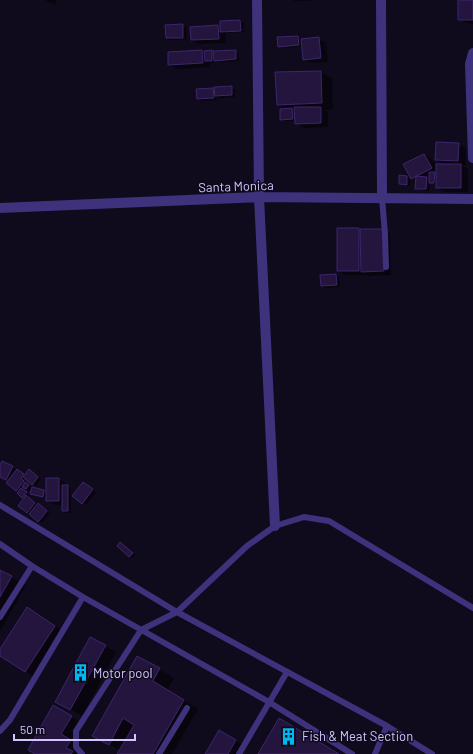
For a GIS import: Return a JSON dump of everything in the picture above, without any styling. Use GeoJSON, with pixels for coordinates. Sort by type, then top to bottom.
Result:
{"type":"FeatureCollection","features":[{"type":"Feature","properties":{"kind":"street"},"geometry":{"type":"LineString","coordinates":[[257,0],[259,197],[275,526]]}},
{"type":"Feature","properties":{"kind":"street"},"geometry":{"type":"LineString","coordinates":[[381,0],[382,198]]}},
{"type":"Feature","properties":{"kind":"street"},"geometry":{"type":"LineString","coordinates":[[473,53],[470,64],[473,158]]}},
{"type":"Feature","properties":{"kind":"street","name":"Santa Monica"},"geometry":{"type":"LineString","coordinates":[[0,208],[259,197],[473,199]]}},
{"type":"Feature","properties":{"kind":"lane"},"geometry":{"type":"LineString","coordinates":[[382,198],[386,267]]}},
{"type":"Feature","properties":{"kind":"lane"},"geometry":{"type":"LineString","coordinates":[[0,505],[177,612],[387,726],[432,754]]}},
{"type":"Feature","properties":{"kind":"lane"},"geometry":{"type":"LineString","coordinates":[[82,754],[76,747],[76,731],[141,630],[177,612],[247,546],[275,526],[304,517],[329,521],[473,608]]}},
{"type":"Feature","properties":{"kind":"lane"},"geometry":{"type":"LineString","coordinates":[[0,544],[83,598],[269,702],[352,754]]}},
{"type":"Feature","properties":{"kind":"lane"},"geometry":{"type":"LineString","coordinates":[[0,617],[32,566]]}},
{"type":"Feature","properties":{"kind":"lane"},"geometry":{"type":"LineString","coordinates":[[0,732],[10,720],[83,598]]}},
{"type":"Feature","properties":{"kind":"lane"},"geometry":{"type":"LineString","coordinates":[[239,754],[287,672]]}},
{"type":"Feature","properties":{"kind":"lane"},"geometry":{"type":"LineString","coordinates":[[159,754],[187,708]]}},
{"type":"Feature","properties":{"kind":"lane"},"geometry":{"type":"LineString","coordinates":[[375,754],[387,726]]}},
{"type":"Feature","properties":{"kind":"building"},"geometry":{"type":"Polygon","coordinates":[[[458,0],[473,0],[473,20],[458,20],[458,0]]]}},
{"type":"Feature","properties":{"kind":"building"},"geometry":{"type":"Polygon","coordinates":[[[240,20],[241,31],[220,32],[220,21],[240,20]]]}},
{"type":"Feature","properties":{"kind":"building"},"geometry":{"type":"Polygon","coordinates":[[[183,24],[183,38],[166,38],[165,25],[183,24]]]}},
{"type":"Feature","properties":{"kind":"building"},"geometry":{"type":"Polygon","coordinates":[[[218,25],[219,39],[191,40],[190,27],[218,25]]]}},
{"type":"Feature","properties":{"kind":"building"},"geometry":{"type":"Polygon","coordinates":[[[298,36],[299,45],[278,47],[277,37],[298,36]]]}},
{"type":"Feature","properties":{"kind":"building"},"geometry":{"type":"Polygon","coordinates":[[[319,37],[321,58],[303,60],[301,39],[319,37]]]}},
{"type":"Feature","properties":{"kind":"building"},"geometry":{"type":"Polygon","coordinates":[[[202,50],[203,63],[168,65],[168,52],[202,50]]]}},
{"type":"Feature","properties":{"kind":"building"},"geometry":{"type":"Polygon","coordinates":[[[212,50],[212,61],[205,61],[204,51],[212,50]]]}},
{"type":"Feature","properties":{"kind":"building"},"geometry":{"type":"Polygon","coordinates":[[[236,50],[236,59],[214,61],[213,51],[236,50]]]}},
{"type":"Feature","properties":{"kind":"building"},"geometry":{"type":"Polygon","coordinates":[[[321,71],[322,103],[277,105],[275,72],[321,71]]]}},
{"type":"Feature","properties":{"kind":"building"},"geometry":{"type":"Polygon","coordinates":[[[232,86],[232,95],[215,96],[214,87],[232,86]]]}},
{"type":"Feature","properties":{"kind":"building"},"geometry":{"type":"Polygon","coordinates":[[[213,88],[214,98],[197,99],[196,89],[213,88]]]}},
{"type":"Feature","properties":{"kind":"building"},"geometry":{"type":"Polygon","coordinates":[[[294,107],[321,107],[321,123],[295,124],[294,107]]]}},
{"type":"Feature","properties":{"kind":"building"},"geometry":{"type":"Polygon","coordinates":[[[292,108],[293,119],[280,120],[280,109],[292,108]]]}},
{"type":"Feature","properties":{"kind":"building"},"geometry":{"type":"Polygon","coordinates":[[[436,142],[459,143],[458,161],[435,160],[436,142]]]}},
{"type":"Feature","properties":{"kind":"building"},"geometry":{"type":"Polygon","coordinates":[[[424,154],[432,168],[411,179],[403,164],[424,154]]]}},
{"type":"Feature","properties":{"kind":"building"},"geometry":{"type":"Polygon","coordinates":[[[436,164],[461,164],[461,188],[436,188],[436,164]]]}},
{"type":"Feature","properties":{"kind":"building"},"geometry":{"type":"Polygon","coordinates":[[[429,172],[435,172],[434,183],[429,183],[429,172]]]}},
{"type":"Feature","properties":{"kind":"building"},"geometry":{"type":"Polygon","coordinates":[[[399,175],[407,176],[407,185],[399,184],[399,175]]]}},
{"type":"Feature","properties":{"kind":"building"},"geometry":{"type":"Polygon","coordinates":[[[416,176],[427,177],[426,189],[415,189],[416,176]]]}},
{"type":"Feature","properties":{"kind":"building"},"geometry":{"type":"Polygon","coordinates":[[[337,228],[359,228],[359,271],[337,271],[337,228]]]}},
{"type":"Feature","properties":{"kind":"building"},"geometry":{"type":"Polygon","coordinates":[[[360,229],[383,229],[384,271],[361,272],[360,229]]]}},
{"type":"Feature","properties":{"kind":"building"},"geometry":{"type":"Polygon","coordinates":[[[336,274],[337,285],[321,286],[320,275],[336,274]]]}},
{"type":"Feature","properties":{"kind":"building"},"geometry":{"type":"Polygon","coordinates":[[[2,461],[13,466],[6,480],[0,477],[0,465],[2,461]]]}},
{"type":"Feature","properties":{"kind":"building"},"geometry":{"type":"Polygon","coordinates":[[[17,469],[24,474],[21,478],[24,481],[16,491],[6,483],[17,469]]]}},
{"type":"Feature","properties":{"kind":"building"},"geometry":{"type":"Polygon","coordinates":[[[29,469],[38,477],[32,485],[23,477],[29,469]]]}},
{"type":"Feature","properties":{"kind":"building"},"geometry":{"type":"Polygon","coordinates":[[[46,478],[59,478],[59,501],[46,501],[46,478]]]}},
{"type":"Feature","properties":{"kind":"building"},"geometry":{"type":"Polygon","coordinates":[[[25,482],[29,485],[26,489],[22,487],[25,482]]]}},
{"type":"Feature","properties":{"kind":"building"},"geometry":{"type":"Polygon","coordinates":[[[83,482],[93,489],[82,504],[72,496],[83,482]]]}},
{"type":"Feature","properties":{"kind":"building"},"geometry":{"type":"Polygon","coordinates":[[[62,485],[68,485],[68,511],[62,511],[62,485]]]}},
{"type":"Feature","properties":{"kind":"building"},"geometry":{"type":"Polygon","coordinates":[[[32,487],[44,490],[43,497],[30,494],[32,487]]]}},
{"type":"Feature","properties":{"kind":"building"},"geometry":{"type":"Polygon","coordinates":[[[21,488],[27,492],[22,498],[17,493],[21,488]]]}},
{"type":"Feature","properties":{"kind":"building"},"geometry":{"type":"Polygon","coordinates":[[[26,495],[35,503],[27,513],[18,506],[26,495]]]}},
{"type":"Feature","properties":{"kind":"building"},"geometry":{"type":"Polygon","coordinates":[[[38,503],[47,511],[38,522],[29,514],[38,503]]]}},
{"type":"Feature","properties":{"kind":"building"},"geometry":{"type":"Polygon","coordinates":[[[120,542],[133,553],[129,557],[117,546],[120,542]]]}},
{"type":"Feature","properties":{"kind":"building"},"geometry":{"type":"Polygon","coordinates":[[[0,570],[12,576],[0,597],[0,570]]]}},
{"type":"Feature","properties":{"kind":"building"},"geometry":{"type":"Polygon","coordinates":[[[27,607],[55,626],[25,672],[0,656],[0,649],[27,607]]]}},
{"type":"Feature","properties":{"kind":"building","name":"Motor pool"},"geometry":{"type":"Polygon","coordinates":[[[90,637],[106,645],[70,710],[55,702],[90,637]]]}},
{"type":"Feature","properties":{"kind":"building"},"geometry":{"type":"Polygon","coordinates":[[[137,656],[160,668],[153,681],[184,700],[153,754],[117,754],[134,725],[123,718],[109,745],[92,736],[137,656]]]}},
{"type":"Feature","properties":{"kind":"building"},"geometry":{"type":"Polygon","coordinates":[[[53,705],[72,716],[61,734],[71,740],[66,748],[73,751],[71,754],[35,754],[28,750],[53,705]]]}},
{"type":"Feature","properties":{"kind":"building","name":"Fish & Meat Section"},"geometry":{"type":"Polygon","coordinates":[[[279,718],[339,754],[258,754],[279,718]]]}},
{"type":"Feature","properties":{"kind":"building"},"geometry":{"type":"Polygon","coordinates":[[[219,730],[236,740],[228,754],[205,754],[219,730]]]}},
{"type":"Feature","properties":{"kind":"place","name":"Motor pool"},"geometry":{"type":"Point","coordinates":[80,673]}},
{"type":"Feature","properties":{"kind":"place","name":"Fish & Meat Section"},"geometry":{"type":"Point","coordinates":[289,736]}}]}
